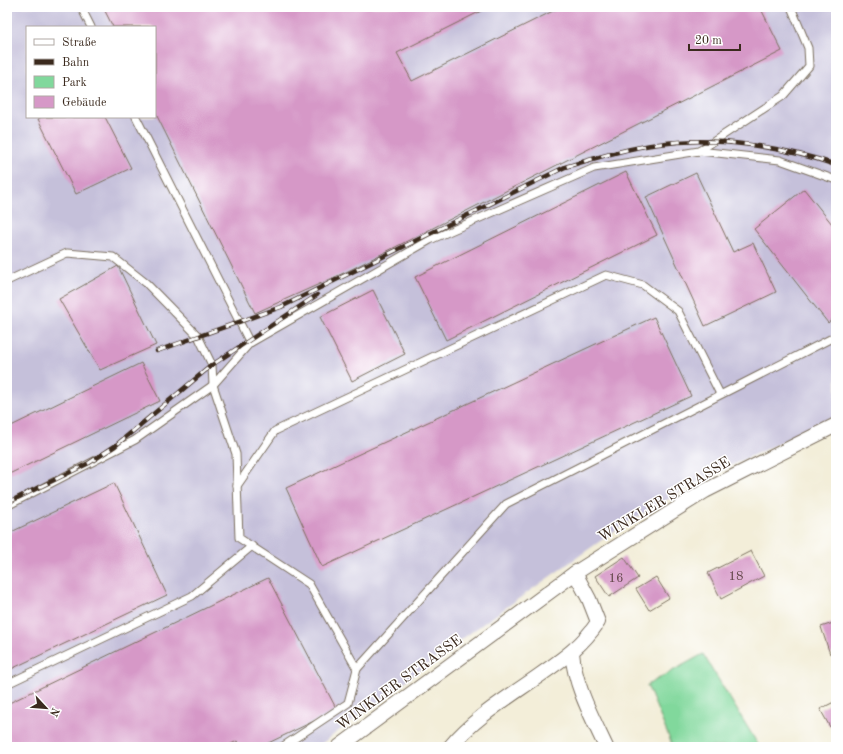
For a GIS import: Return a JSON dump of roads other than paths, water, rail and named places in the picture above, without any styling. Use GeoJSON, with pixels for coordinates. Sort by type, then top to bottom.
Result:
{"type":"FeatureCollection","features":[{"type":"Feature","properties":{"kind":"street","name":"WINKLER STRASSE"},"geometry":{"type":"LineString","coordinates":[[339,747],[575,573],[705,492],[836,425]]}},
{"type":"Feature","properties":{"kind":"street"},"geometry":{"type":"LineString","coordinates":[[450,747],[482,716],[572,652],[590,635],[598,622],[589,599],[575,573]]}},
{"type":"Feature","properties":{"kind":"street"},"geometry":{"type":"LineString","coordinates":[[572,652],[574,670],[592,718],[606,747]]}},
{"type":"Feature","properties":{"kind":"lane"},"geometry":{"type":"LineString","coordinates":[[82,7],[91,26]]}},
{"type":"Feature","properties":{"kind":"lane"},"geometry":{"type":"LineString","coordinates":[[699,151],[783,96],[809,66],[808,48],[790,7]]}},
{"type":"Feature","properties":{"kind":"lane"},"geometry":{"type":"LineString","coordinates":[[137,118],[250,343]]}},
{"type":"Feature","properties":{"kind":"lane"},"geometry":{"type":"LineString","coordinates":[[7,506],[135,440],[213,385],[250,343],[430,240],[594,168],[699,151],[780,160],[836,180]]}},
{"type":"Feature","properties":{"kind":"lane"},"geometry":{"type":"LineString","coordinates":[[7,282],[66,253],[113,257],[146,283],[198,336],[212,365],[213,385],[236,454],[239,538],[309,584],[357,669]]}},
{"type":"Feature","properties":{"kind":"lane"},"geometry":{"type":"LineString","coordinates":[[237,486],[275,431],[606,275],[643,285],[678,312],[720,394]]}},
{"type":"Feature","properties":{"kind":"lane"},"geometry":{"type":"LineString","coordinates":[[282,747],[348,703],[357,669],[506,504],[836,336]]}},
{"type":"Feature","properties":{"kind":"lane"},"geometry":{"type":"LineString","coordinates":[[7,684],[192,596],[252,546]]}},
{"type":"Feature","properties":{"kind":"railway"},"geometry":{"type":"LineString","coordinates":[[157,351],[281,307],[565,167],[600,157],[659,144],[703,141],[726,142],[772,148],[836,165]]}},
{"type":"Feature","properties":{"kind":"railway"},"geometry":{"type":"LineString","coordinates":[[7,503],[89,463],[115,446],[212,365],[317,295]]}}]}
